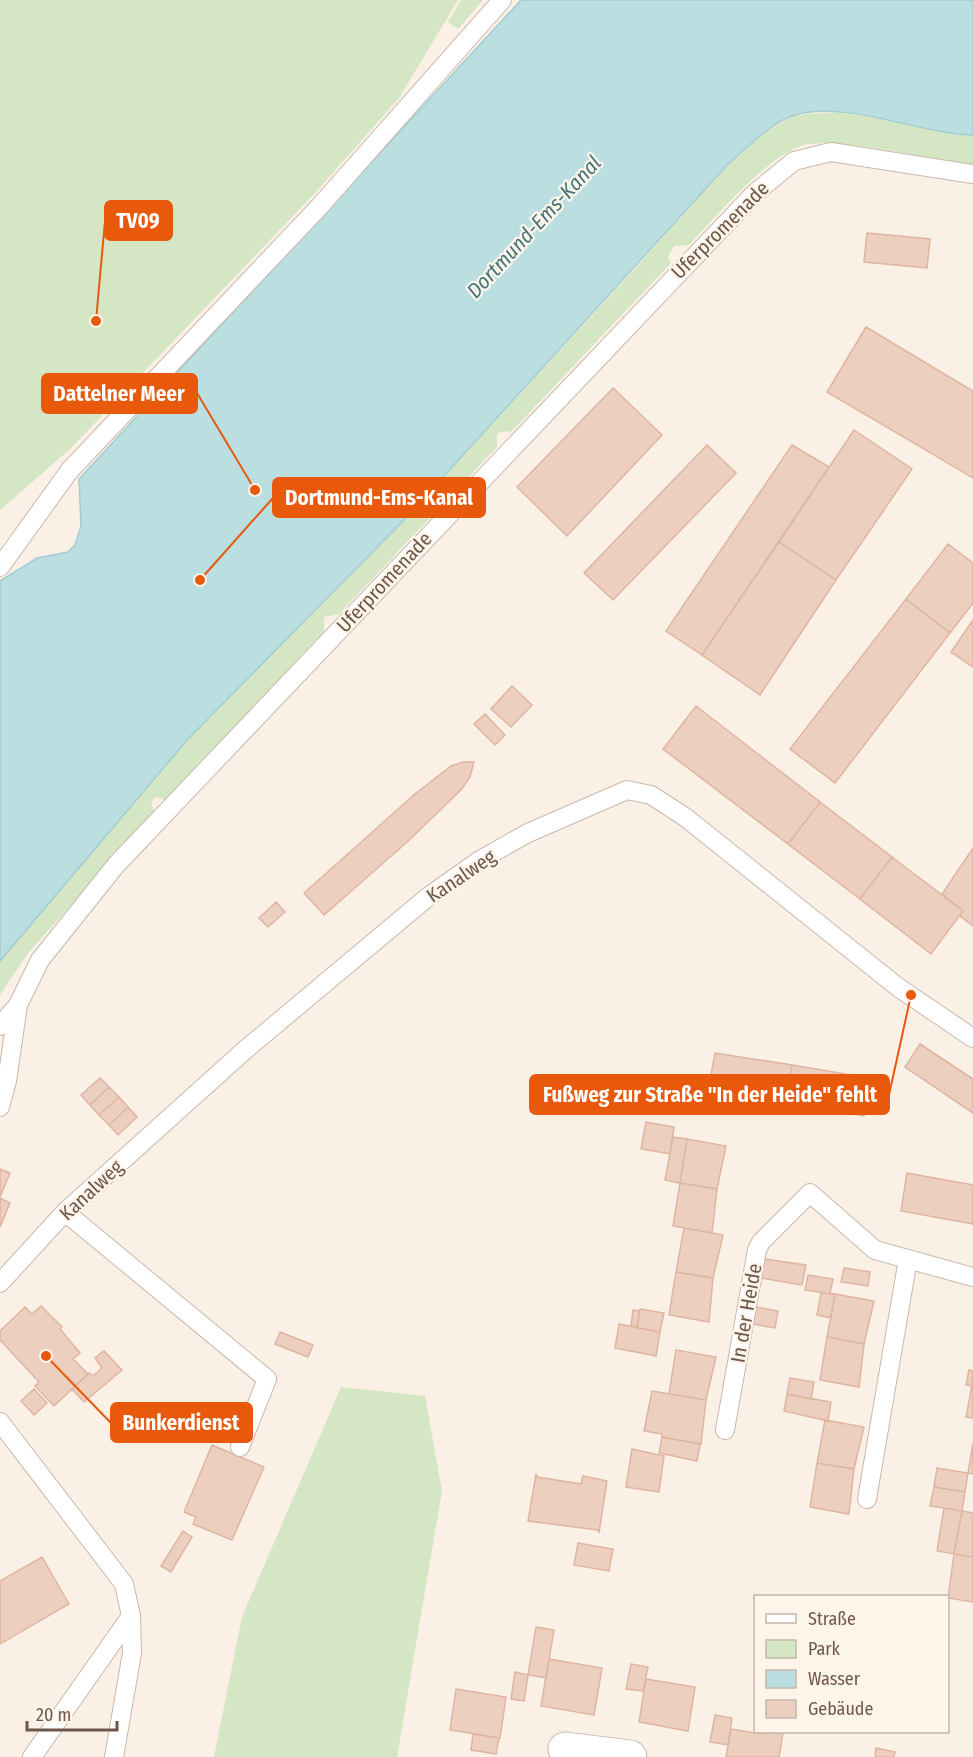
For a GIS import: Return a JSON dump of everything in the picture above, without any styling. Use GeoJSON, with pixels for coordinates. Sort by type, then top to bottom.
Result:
{"type":"FeatureCollection","features":[{"type":"Feature","properties":{"kind":"street"},"geometry":{"type":"LineString","coordinates":[[564,1749],[630,1757]]}},
{"type":"Feature","properties":{"kind":"lane"},"geometry":{"type":"LineString","coordinates":[[0,567],[70,470],[320,206],[502,0]]}},
{"type":"Feature","properties":{"kind":"lane","name":"Uferpromenade"},"geometry":{"type":"LineString","coordinates":[[0,1026],[18,1005],[40,960],[116,866],[755,193],[794,161],[831,152],[973,174]]}},
{"type":"Feature","properties":{"kind":"lane","name":"Kanalweg"},"geometry":{"type":"LineString","coordinates":[[0,1283],[65,1212],[245,1050],[429,896],[480,860],[528,833],[627,790],[651,795],[685,817],[899,988],[973,1038]]}},
{"type":"Feature","properties":{"kind":"lane"},"geometry":{"type":"LineString","coordinates":[[0,1107],[7,1081],[18,1005]]}},
{"type":"Feature","properties":{"kind":"lane","name":"In der Heide"},"geometry":{"type":"LineString","coordinates":[[725,1430],[757,1250],[761,1242],[810,1192],[874,1250],[973,1276]]}},
{"type":"Feature","properties":{"kind":"lane"},"geometry":{"type":"LineString","coordinates":[[65,1212],[267,1379],[240,1447]]}},
{"type":"Feature","properties":{"kind":"lane"},"geometry":{"type":"LineString","coordinates":[[867,1499],[908,1259]]}},
{"type":"Feature","properties":{"kind":"lane"},"geometry":{"type":"LineString","coordinates":[[0,1422],[124,1584],[131,1616],[132,1653],[114,1756]]}},
{"type":"Feature","properties":{"kind":"lane"},"geometry":{"type":"LineString","coordinates":[[32,1757],[131,1616]]}},
{"type":"Feature","properties":{"kind":"green space"},"geometry":{"type":"Polygon","coordinates":[[[0,0],[458,0],[399,98],[315,193],[70,449],[0,510],[0,0]]]}},
{"type":"Feature","properties":{"kind":"green space"},"geometry":{"type":"Polygon","coordinates":[[[461,0],[483,0],[458,29],[448,22],[461,0]]]}},
{"type":"Feature","properties":{"kind":"green space"},"geometry":{"type":"Polygon","coordinates":[[[839,112],[973,135],[973,167],[859,146],[815,143],[801,146],[787,153],[757,175],[689,245],[674,246],[668,257],[671,263],[511,432],[503,431],[497,434],[497,447],[339,614],[324,617],[324,631],[166,801],[159,797],[154,798],[151,804],[155,812],[28,953],[0,995],[0,961],[188,739],[402,522],[728,164],[765,132],[794,115],[839,112]]]}},
{"type":"Feature","properties":{"kind":"green space"},"geometry":{"type":"Polygon","coordinates":[[[341,1387],[425,1396],[442,1491],[397,1757],[214,1757],[242,1617],[341,1387]]]}},
{"type":"Feature","properties":{"kind":"water"},"geometry":{"type":"Polygon","coordinates":[[[521,0],[973,0],[973,135],[930,129],[860,114],[815,112],[786,118],[760,136],[728,164],[402,522],[188,739],[0,961],[0,581],[37,558],[68,552],[75,545],[81,526],[79,479],[521,0]]]}},
{"type":"Feature","properties":{"kind":"building"},"geometry":{"type":"Polygon","coordinates":[[[867,233],[930,239],[927,268],[864,262],[867,233]]]}},
{"type":"Feature","properties":{"kind":"building"},"geometry":{"type":"Polygon","coordinates":[[[866,327],[973,391],[973,478],[827,392],[866,327]]]}},
{"type":"Feature","properties":{"kind":"building"},"geometry":{"type":"Polygon","coordinates":[[[613,388],[662,435],[567,536],[517,487],[613,388]]]}},
{"type":"Feature","properties":{"kind":"building"},"geometry":{"type":"Polygon","coordinates":[[[854,430],[912,469],[836,580],[779,542],[854,430]]]}},
{"type":"Feature","properties":{"kind":"building"},"geometry":{"type":"Polygon","coordinates":[[[707,445],[736,473],[613,600],[584,573],[707,445]]]}},
{"type":"Feature","properties":{"kind":"building"},"geometry":{"type":"Polygon","coordinates":[[[792,445],[829,467],[702,655],[666,631],[792,445]]]}},
{"type":"Feature","properties":{"kind":"building"},"geometry":{"type":"Polygon","coordinates":[[[779,542],[836,580],[760,695],[702,655],[779,542]]]}},
{"type":"Feature","properties":{"kind":"building"},"geometry":{"type":"Polygon","coordinates":[[[948,544],[973,563],[973,603],[950,633],[906,599],[948,544]]]}},
{"type":"Feature","properties":{"kind":"building"},"geometry":{"type":"Polygon","coordinates":[[[906,599],[950,633],[835,783],[790,749],[906,599]]]}},
{"type":"Feature","properties":{"kind":"building"},"geometry":{"type":"Polygon","coordinates":[[[973,620],[973,667],[951,652],[973,620]]]}},
{"type":"Feature","properties":{"kind":"building"},"geometry":{"type":"Polygon","coordinates":[[[512,686],[532,705],[511,727],[491,709],[512,686]]]}},
{"type":"Feature","properties":{"kind":"building"},"geometry":{"type":"Polygon","coordinates":[[[696,706],[820,802],[788,844],[663,749],[696,706]]]}},
{"type":"Feature","properties":{"kind":"building"},"geometry":{"type":"Polygon","coordinates":[[[485,714],[505,735],[495,745],[474,724],[485,714]]]}},
{"type":"Feature","properties":{"kind":"building"},"geometry":{"type":"Polygon","coordinates":[[[463,762],[474,762],[470,777],[461,790],[406,843],[324,915],[304,893],[415,794],[451,766],[463,762]]]}},
{"type":"Feature","properties":{"kind":"building"},"geometry":{"type":"Polygon","coordinates":[[[820,802],[892,857],[860,899],[788,844],[820,802]]]}},
{"type":"Feature","properties":{"kind":"building"},"geometry":{"type":"Polygon","coordinates":[[[973,848],[973,926],[960,916],[963,911],[942,894],[973,848]]]}},
{"type":"Feature","properties":{"kind":"building"},"geometry":{"type":"Polygon","coordinates":[[[892,857],[963,911],[931,954],[860,899],[892,857]]]}},
{"type":"Feature","properties":{"kind":"building"},"geometry":{"type":"Polygon","coordinates":[[[276,902],[285,912],[268,927],[259,918],[276,902]]]}},
{"type":"Feature","properties":{"kind":"building"},"geometry":{"type":"Polygon","coordinates":[[[920,1044],[973,1079],[973,1113],[905,1067],[920,1044]]]}},
{"type":"Feature","properties":{"kind":"building"},"geometry":{"type":"Polygon","coordinates":[[[715,1053],[792,1065],[786,1103],[708,1090],[715,1053]]]}},
{"type":"Feature","properties":{"kind":"building"},"geometry":{"type":"Polygon","coordinates":[[[792,1065],[870,1078],[864,1116],[786,1103],[792,1065]]]}},
{"type":"Feature","properties":{"kind":"building"},"geometry":{"type":"Polygon","coordinates":[[[100,1078],[109,1087],[90,1105],[81,1095],[100,1078]]]}},
{"type":"Feature","properties":{"kind":"building"},"geometry":{"type":"Polygon","coordinates":[[[109,1087],[119,1097],[99,1115],[90,1105],[109,1087]]]}},
{"type":"Feature","properties":{"kind":"building"},"geometry":{"type":"Polygon","coordinates":[[[119,1097],[128,1107],[109,1125],[99,1115],[119,1097]]]}},
{"type":"Feature","properties":{"kind":"building"},"geometry":{"type":"Polygon","coordinates":[[[128,1107],[137,1117],[118,1135],[109,1125],[128,1107]]]}},
{"type":"Feature","properties":{"kind":"building"},"geometry":{"type":"Polygon","coordinates":[[[646,1122],[674,1127],[670,1154],[641,1149],[646,1122]]]}},
{"type":"Feature","properties":{"kind":"building"},"geometry":{"type":"Polygon","coordinates":[[[673,1137],[687,1139],[680,1183],[665,1180],[673,1137]]]}},
{"type":"Feature","properties":{"kind":"building"},"geometry":{"type":"Polygon","coordinates":[[[687,1139],[726,1146],[717,1189],[680,1183],[687,1139]]]}},
{"type":"Feature","properties":{"kind":"building"},"geometry":{"type":"Polygon","coordinates":[[[0,1169],[10,1173],[0,1197],[0,1169]]]}},
{"type":"Feature","properties":{"kind":"building"},"geometry":{"type":"Polygon","coordinates":[[[907,1173],[973,1185],[973,1224],[901,1211],[907,1173]]]}},
{"type":"Feature","properties":{"kind":"building"},"geometry":{"type":"Polygon","coordinates":[[[680,1183],[717,1189],[712,1233],[673,1226],[680,1183]]]}},
{"type":"Feature","properties":{"kind":"building"},"geometry":{"type":"Polygon","coordinates":[[[0,1198],[10,1203],[0,1227],[0,1198]]]}},
{"type":"Feature","properties":{"kind":"building"},"geometry":{"type":"Polygon","coordinates":[[[684,1228],[723,1235],[713,1278],[676,1272],[684,1228]]]}},
{"type":"Feature","properties":{"kind":"building"},"geometry":{"type":"Polygon","coordinates":[[[764,1259],[806,1265],[802,1285],[761,1278],[764,1259]]]}},
{"type":"Feature","properties":{"kind":"building"},"geometry":{"type":"Polygon","coordinates":[[[844,1268],[870,1272],[868,1286],[841,1282],[844,1268]]]}},
{"type":"Feature","properties":{"kind":"building"},"geometry":{"type":"Polygon","coordinates":[[[676,1272],[713,1278],[709,1322],[669,1315],[676,1272]]]}},
{"type":"Feature","properties":{"kind":"building"},"geometry":{"type":"Polygon","coordinates":[[[808,1275],[833,1279],[830,1294],[805,1290],[808,1275]]]}},
{"type":"Feature","properties":{"kind":"building"},"geometry":{"type":"Polygon","coordinates":[[[821,1293],[835,1294],[831,1318],[817,1315],[821,1293]]]}},
{"type":"Feature","properties":{"kind":"building"},"geometry":{"type":"Polygon","coordinates":[[[835,1294],[874,1301],[864,1344],[827,1337],[835,1294]]]}},
{"type":"Feature","properties":{"kind":"building"},"geometry":{"type":"Polygon","coordinates":[[[41,1306],[62,1327],[60,1329],[80,1353],[73,1359],[88,1374],[54,1406],[35,1386],[39,1382],[0,1340],[0,1331],[25,1307],[32,1314],[41,1306]]]}},
{"type":"Feature","properties":{"kind":"building"},"geometry":{"type":"Polygon","coordinates":[[[756,1307],[778,1311],[775,1328],[753,1324],[756,1307]]]}},
{"type":"Feature","properties":{"kind":"building"},"geometry":{"type":"Polygon","coordinates":[[[640,1309],[664,1313],[660,1332],[637,1328],[640,1309]]]}},
{"type":"Feature","properties":{"kind":"building"},"geometry":{"type":"Polygon","coordinates":[[[633,1310],[640,1311],[637,1327],[631,1326],[633,1310]]]}},
{"type":"Feature","properties":{"kind":"building"},"geometry":{"type":"Polygon","coordinates":[[[619,1324],[660,1332],[656,1356],[615,1348],[619,1324]]]}},
{"type":"Feature","properties":{"kind":"building"},"geometry":{"type":"Polygon","coordinates":[[[280,1332],[313,1345],[308,1357],[275,1344],[280,1332]]]}},
{"type":"Feature","properties":{"kind":"building"},"geometry":{"type":"Polygon","coordinates":[[[827,1337],[864,1344],[859,1387],[820,1380],[827,1337]]]}},
{"type":"Feature","properties":{"kind":"building"},"geometry":{"type":"Polygon","coordinates":[[[676,1350],[716,1357],[706,1400],[669,1394],[676,1350]]]}},
{"type":"Feature","properties":{"kind":"building"},"geometry":{"type":"Polygon","coordinates":[[[104,1351],[122,1370],[84,1402],[72,1389],[89,1373],[93,1376],[102,1368],[95,1358],[104,1351]]]}},
{"type":"Feature","properties":{"kind":"building"},"geometry":{"type":"Polygon","coordinates":[[[969,1370],[973,1371],[972,1386],[966,1385],[969,1370]]]}},
{"type":"Feature","properties":{"kind":"building"},"geometry":{"type":"Polygon","coordinates":[[[790,1378],[814,1382],[811,1399],[787,1394],[790,1378]]]}},
{"type":"Feature","properties":{"kind":"building"},"geometry":{"type":"Polygon","coordinates":[[[973,1385],[973,1418],[966,1417],[973,1385]]]}},
{"type":"Feature","properties":{"kind":"building"},"geometry":{"type":"Polygon","coordinates":[[[34,1389],[47,1403],[34,1415],[21,1401],[34,1389]]]}},
{"type":"Feature","properties":{"kind":"building"},"geometry":{"type":"Polygon","coordinates":[[[652,1391],[706,1400],[701,1444],[662,1437],[662,1434],[644,1431],[652,1391]]]}},
{"type":"Feature","properties":{"kind":"building"},"geometry":{"type":"Polygon","coordinates":[[[787,1394],[831,1402],[828,1421],[784,1411],[787,1394]]]}},
{"type":"Feature","properties":{"kind":"building"},"geometry":{"type":"Polygon","coordinates":[[[825,1420],[864,1427],[854,1469],[817,1463],[825,1420]]]}},
{"type":"Feature","properties":{"kind":"building"},"geometry":{"type":"Polygon","coordinates":[[[662,1437],[700,1444],[697,1461],[659,1453],[662,1437]]]}},
{"type":"Feature","properties":{"kind":"building"},"geometry":{"type":"Polygon","coordinates":[[[973,1443],[973,1474],[968,1473],[973,1443]]]}},
{"type":"Feature","properties":{"kind":"building"},"geometry":{"type":"Polygon","coordinates":[[[212,1445],[264,1467],[232,1540],[193,1524],[196,1517],[184,1512],[212,1445]]]}},
{"type":"Feature","properties":{"kind":"building"},"geometry":{"type":"Polygon","coordinates":[[[632,1449],[664,1456],[659,1492],[626,1487],[632,1449]]]}},
{"type":"Feature","properties":{"kind":"building"},"geometry":{"type":"Polygon","coordinates":[[[817,1463],[854,1469],[849,1514],[810,1507],[817,1463]]]}},
{"type":"Feature","properties":{"kind":"building"},"geometry":{"type":"Polygon","coordinates":[[[937,1468],[968,1473],[965,1492],[934,1487],[937,1468]]]}},
{"type":"Feature","properties":{"kind":"building"},"geometry":{"type":"Polygon","coordinates":[[[536,1474],[537,1477],[581,1484],[583,1476],[607,1481],[599,1533],[598,1530],[528,1521],[536,1474]]]}},
{"type":"Feature","properties":{"kind":"building"},"geometry":{"type":"Polygon","coordinates":[[[934,1487],[965,1492],[962,1511],[930,1506],[934,1487]]]}},
{"type":"Feature","properties":{"kind":"building"},"geometry":{"type":"Polygon","coordinates":[[[944,1508],[962,1511],[954,1554],[937,1551],[944,1508]]]}},
{"type":"Feature","properties":{"kind":"building"},"geometry":{"type":"Polygon","coordinates":[[[962,1511],[973,1513],[973,1557],[954,1554],[962,1511]]]}},
{"type":"Feature","properties":{"kind":"building"},"geometry":{"type":"Polygon","coordinates":[[[183,1531],[192,1537],[171,1572],[161,1566],[183,1531]]]}},
{"type":"Feature","properties":{"kind":"building"},"geometry":{"type":"Polygon","coordinates":[[[578,1543],[613,1549],[609,1571],[574,1565],[578,1543]]]}},
{"type":"Feature","properties":{"kind":"building"},"geometry":{"type":"Polygon","coordinates":[[[954,1554],[973,1557],[973,1602],[949,1598],[954,1554]]]}},
{"type":"Feature","properties":{"kind":"building"},"geometry":{"type":"Polygon","coordinates":[[[42,1557],[69,1604],[0,1644],[0,1581],[42,1557]]]}},
{"type":"Feature","properties":{"kind":"building"},"geometry":{"type":"Polygon","coordinates":[[[536,1627],[554,1630],[546,1678],[528,1675],[536,1627]]]}},
{"type":"Feature","properties":{"kind":"building"},"geometry":{"type":"Polygon","coordinates":[[[549,1659],[602,1668],[594,1715],[541,1706],[549,1659]]]}},
{"type":"Feature","properties":{"kind":"building"},"geometry":{"type":"Polygon","coordinates":[[[631,1664],[648,1667],[643,1691],[626,1689],[631,1664]]]}},
{"type":"Feature","properties":{"kind":"building"},"geometry":{"type":"Polygon","coordinates":[[[515,1672],[528,1675],[524,1701],[511,1699],[515,1672]]]}},
{"type":"Feature","properties":{"kind":"building"},"geometry":{"type":"Polygon","coordinates":[[[646,1679],[695,1687],[688,1731],[639,1722],[646,1679]]]}},
{"type":"Feature","properties":{"kind":"building"},"geometry":{"type":"Polygon","coordinates":[[[456,1689],[506,1697],[500,1738],[450,1730],[456,1689]]]}},
{"type":"Feature","properties":{"kind":"building"},"geometry":{"type":"Polygon","coordinates":[[[715,1715],[732,1718],[728,1745],[710,1742],[715,1715]]]}},
{"type":"Feature","properties":{"kind":"building"},"geometry":{"type":"Polygon","coordinates":[[[731,1729],[761,1734],[783,1733],[779,1757],[726,1757],[731,1729]]]}},
{"type":"Feature","properties":{"kind":"building"},"geometry":{"type":"Polygon","coordinates":[[[473,1734],[499,1738],[496,1754],[471,1750],[473,1734]]]}},
{"type":"Feature","properties":{"kind":"building"},"geometry":{"type":"Polygon","coordinates":[[[876,1748],[895,1752],[894,1757],[875,1757],[876,1748]]]}},
{"type":"Feature","properties":{"kind":"place","name":"TV09"},"geometry":{"type":"Point","coordinates":[96,321]}},
{"type":"Feature","properties":{"kind":"place","name":"Dattelner Meer"},"geometry":{"type":"Point","coordinates":[255,490]}},
{"type":"Feature","properties":{"kind":"place","name":"Dortmund-Ems-Kanal"},"geometry":{"type":"Point","coordinates":[200,580]}},
{"type":"Feature","properties":{"kind":"place","name":"Fußweg zur Straße \"In der Heide\" fehlt"},"geometry":{"type":"Point","coordinates":[911,995]}},
{"type":"Feature","properties":{"kind":"place","name":"Bunkerdienst"},"geometry":{"type":"Point","coordinates":[46,1356]}}]}
